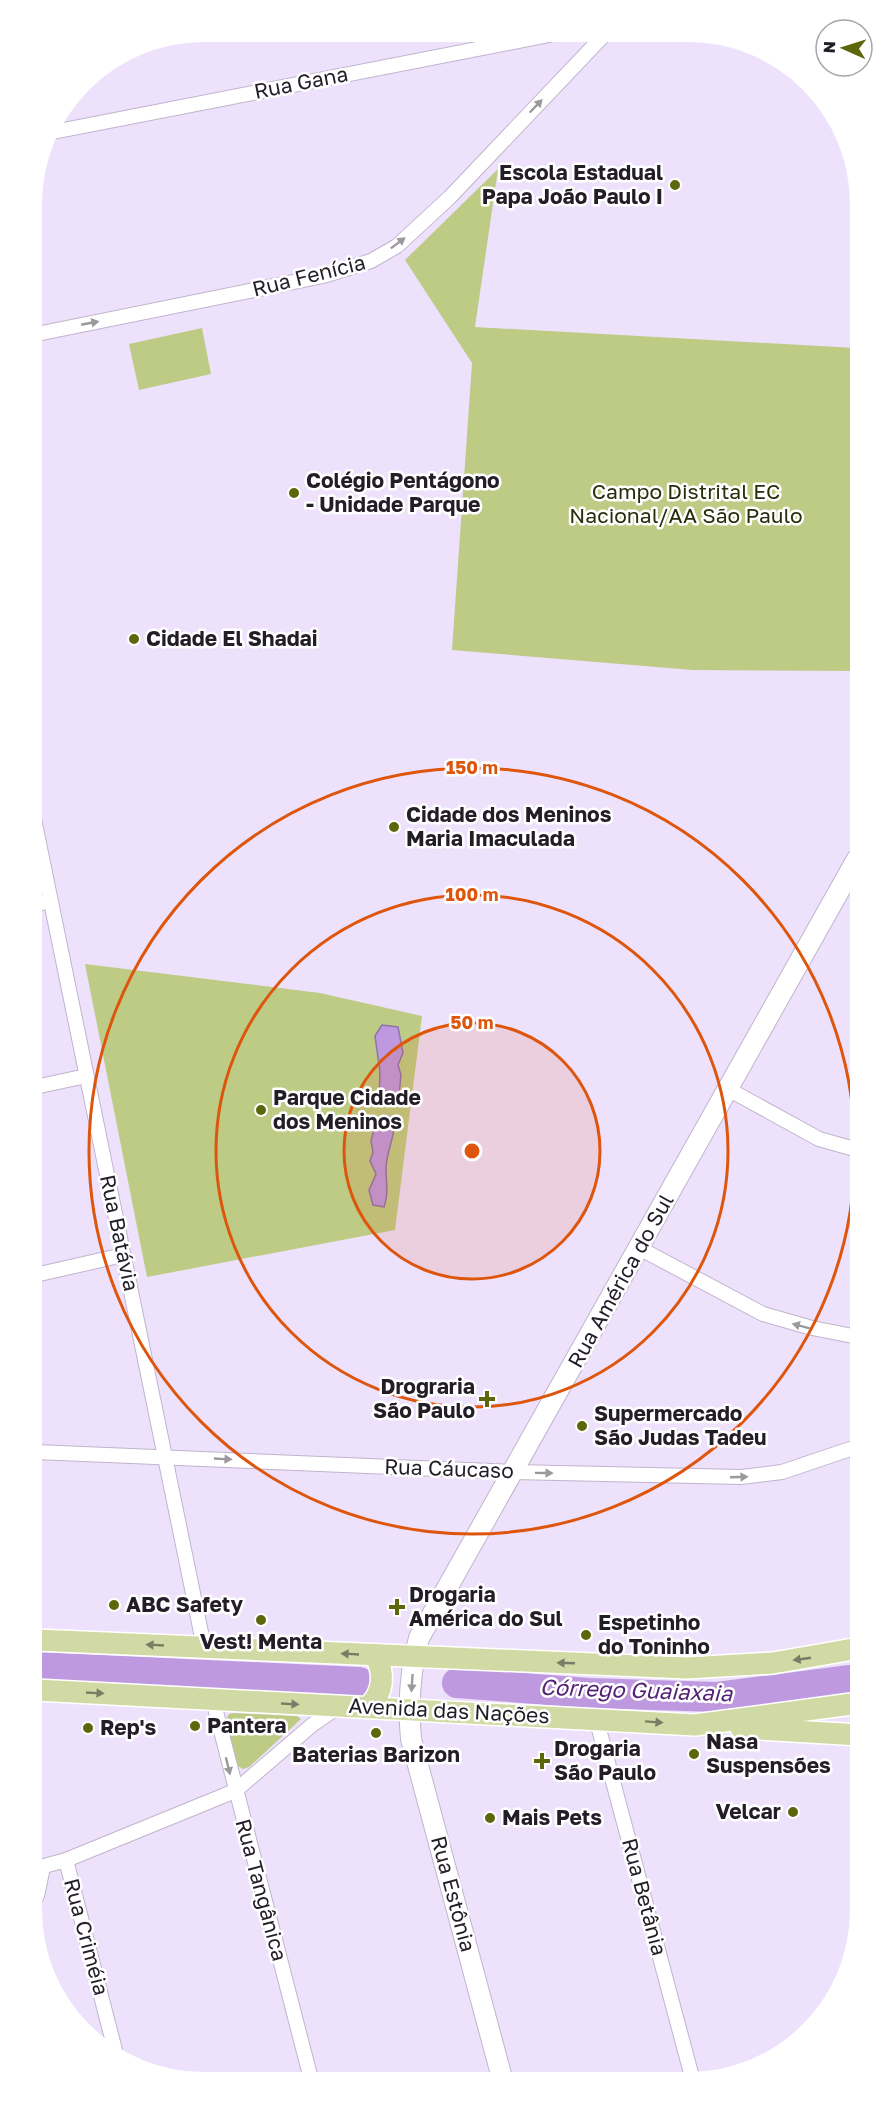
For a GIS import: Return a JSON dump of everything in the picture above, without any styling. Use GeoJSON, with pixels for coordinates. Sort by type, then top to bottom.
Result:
{"type":"FeatureCollection","features":[{"type":"Feature","properties":{"kind":"main road","name":"Rua América do Sul"},"geometry":{"type":"LineString","coordinates":[[410,1709],[414,1657],[426,1623],[850,873]]}},
{"type":"Feature","properties":{"kind":"main road"},"geometry":{"type":"LineString","coordinates":[[42,1640],[414,1657],[724,1667],[816,1657],[850,1650]]}},
{"type":"Feature","properties":{"kind":"main road"},"geometry":{"type":"LineString","coordinates":[[368,1707],[378,1696],[382,1679],[375,1655]]}},
{"type":"Feature","properties":{"kind":"main road","name":"Avenida das Nações"},"geometry":{"type":"LineString","coordinates":[[42,1690],[695,1725],[850,1704]]}},
{"type":"Feature","properties":{"kind":"main road","name":"Rua Estônia"},"geometry":{"type":"LineString","coordinates":[[410,1709],[411,1739],[500,2072]]}},
{"type":"Feature","properties":{"kind":"main road"},"geometry":{"type":"LineString","coordinates":[[695,1725],[850,1734]]}},
{"type":"Feature","properties":{"kind":"street","name":"Rua Gana"},"geometry":{"type":"LineString","coordinates":[[60,131],[513,42]]}},
{"type":"Feature","properties":{"kind":"street","name":"Rua Fenícia"},"geometry":{"type":"LineString","coordinates":[[42,333],[323,276],[371,261],[402,241],[450,197],[597,42]]}},
{"type":"Feature","properties":{"kind":"street","name":"Rua Batávia"},"geometry":{"type":"LineString","coordinates":[[42,860],[204,1647]]}},
{"type":"Feature","properties":{"kind":"street"},"geometry":{"type":"LineString","coordinates":[[42,903],[50,901]]}},
{"type":"Feature","properties":{"kind":"street"},"geometry":{"type":"LineString","coordinates":[[42,1085],[86,1076]]}},
{"type":"Feature","properties":{"kind":"street"},"geometry":{"type":"LineString","coordinates":[[729,1089],[819,1139],[850,1148]]}},
{"type":"Feature","properties":{"kind":"street"},"geometry":{"type":"LineString","coordinates":[[639,1248],[741,1305],[812,1328],[850,1335]]}},
{"type":"Feature","properties":{"kind":"street"},"geometry":{"type":"LineString","coordinates":[[42,1273],[123,1255]]}},
{"type":"Feature","properties":{"kind":"street","name":"Rua Cáucaso"},"geometry":{"type":"LineString","coordinates":[[42,1452],[513,1472],[741,1478],[782,1472],[850,1449]]}},
{"type":"Feature","properties":{"kind":"street","name":"Rua Tangânica"},"geometry":{"type":"LineString","coordinates":[[213,1700],[309,2072]]}},
{"type":"Feature","properties":{"kind":"street"},"geometry":{"type":"LineString","coordinates":[[42,1867],[66,1860],[235,1791],[312,1725],[339,1707]]}},
{"type":"Feature","properties":{"kind":"street","name":"Rua Betânia"},"geometry":{"type":"LineString","coordinates":[[596,1718],[691,2072]]}},
{"type":"Feature","properties":{"kind":"street","name":"Rua Criméia"},"geometry":{"type":"LineString","coordinates":[[66,1860],[114,2044]]}},
{"type":"Feature","properties":{"kind":"green space","name":"Campo Distrital EC Nacional/AA São Paulo"},"geometry":{"type":"Polygon","coordinates":[[[498,169],[475,327],[850,348],[850,671],[693,670],[452,650],[472,363],[405,260],[498,169]]]}},
{"type":"Feature","properties":{"kind":"green space"},"geometry":{"type":"Polygon","coordinates":[[[202,328],[211,374],[139,390],[129,344],[202,328]]]}},
{"type":"Feature","properties":{"kind":"green space","name":"Parque Cidade dos Meninos"},"geometry":{"type":"Polygon","coordinates":[[[85,964],[320,993],[422,1016],[395,1230],[147,1277],[85,964]]]}},
{"type":"Feature","properties":{"kind":"green space"},"geometry":{"type":"Polygon","coordinates":[[[229,1714],[297,1716],[301,1719],[249,1767],[243,1769],[238,1766],[225,1721],[229,1714]]]}},
{"type":"Feature","properties":{"kind":"shaded area"},"geometry":{"type":"Polygon","coordinates":[[[382,1025],[398,1027],[403,1053],[398,1065],[401,1075],[399,1095],[388,1098],[379,1097],[380,1072],[375,1036],[382,1025]]]}},
{"type":"Feature","properties":{"kind":"shaded area"},"geometry":{"type":"Polygon","coordinates":[[[385,1115],[393,1118],[394,1124],[386,1162],[387,1192],[384,1207],[373,1205],[369,1190],[376,1174],[370,1161],[373,1152],[371,1141],[376,1120],[385,1115]]]}},
{"type":"Feature","properties":{"kind":"waterway","name":"Córrego Guaiaxaia"},"geometry":{"type":"LineString","coordinates":[[42,1667],[359,1682]]}},
{"type":"Feature","properties":{"kind":"waterway","name":"Córrego Guaiaxaia"},"geometry":{"type":"LineString","coordinates":[[457,1683],[589,1693],[717,1697],[850,1680]]}},
{"type":"Feature","properties":{"kind":"place","name":"Escola Estadual Papa João Paulo I"},"geometry":{"type":"Point","coordinates":[675,185]}},
{"type":"Feature","properties":{"kind":"place","name":"Colégio Pentágono - Unidade Parque"},"geometry":{"type":"Point","coordinates":[294,493]}},
{"type":"Feature","properties":{"kind":"place","name":"Cidade El Shadai"},"geometry":{"type":"Point","coordinates":[134,639]}},
{"type":"Feature","properties":{"kind":"place","name":"Cidade dos Meninos Maria Imaculada"},"geometry":{"type":"Point","coordinates":[394,827]}},
{"type":"Feature","properties":{"kind":"place","name":"Parque Cidade dos Meninos"},"geometry":{"type":"Point","coordinates":[261,1110]}},
{"type":"Feature","properties":{"kind":"place","name":"Drograria São Paulo"},"geometry":{"type":"Point","coordinates":[487,1399]}},
{"type":"Feature","properties":{"kind":"place","name":"Supermercado São Judas Tadeu"},"geometry":{"type":"Point","coordinates":[582,1426]}},
{"type":"Feature","properties":{"kind":"place","name":"ABC Safety"},"geometry":{"type":"Point","coordinates":[114,1605]}},
{"type":"Feature","properties":{"kind":"place","name":"Drogaria América do Sul"},"geometry":{"type":"Point","coordinates":[397,1607]}},
{"type":"Feature","properties":{"kind":"place","name":"Vest! Menta"},"geometry":{"type":"Point","coordinates":[261,1620]}},
{"type":"Feature","properties":{"kind":"place","name":"Espetinho do Toninho"},"geometry":{"type":"Point","coordinates":[586,1635]}},
{"type":"Feature","properties":{"kind":"place","name":"Pantera"},"geometry":{"type":"Point","coordinates":[195,1726]}},
{"type":"Feature","properties":{"kind":"place","name":"Rep's"},"geometry":{"type":"Point","coordinates":[88,1728]}},
{"type":"Feature","properties":{"kind":"place","name":"Baterias Barizon"},"geometry":{"type":"Point","coordinates":[376,1733]}},
{"type":"Feature","properties":{"kind":"place","name":"Nasa Suspensões"},"geometry":{"type":"Point","coordinates":[694,1754]}},
{"type":"Feature","properties":{"kind":"place","name":"Drogaria São Paulo"},"geometry":{"type":"Point","coordinates":[542,1761]}},
{"type":"Feature","properties":{"kind":"place","name":"Velcar"},"geometry":{"type":"Point","coordinates":[793,1812]}},
{"type":"Feature","properties":{"kind":"place","name":"Mais Pets"},"geometry":{"type":"Point","coordinates":[490,1818]}}]}
